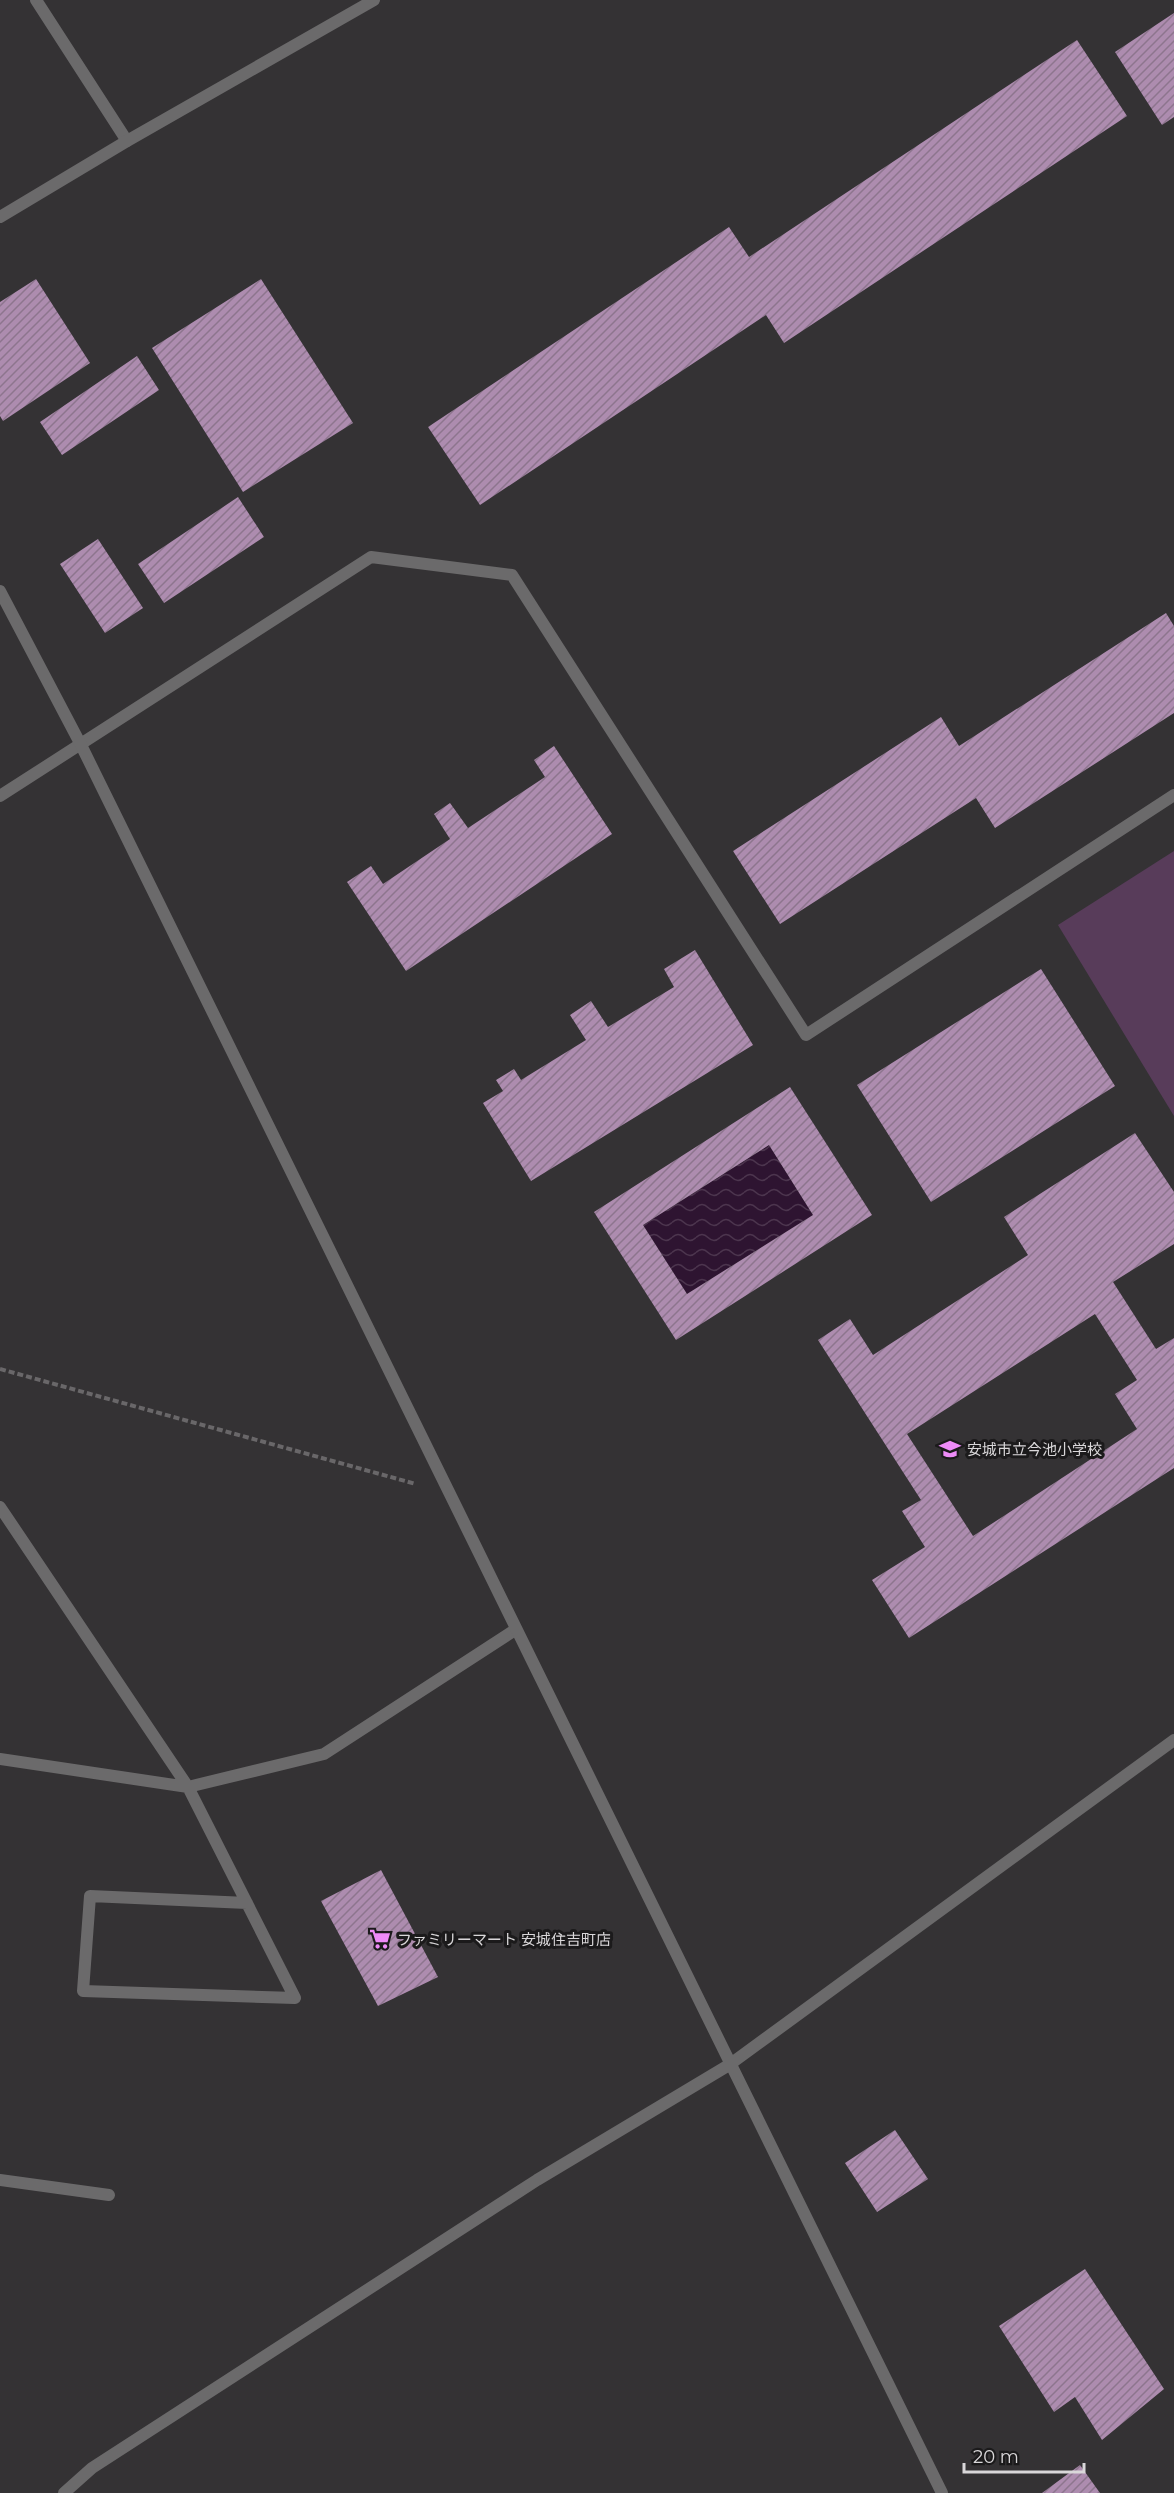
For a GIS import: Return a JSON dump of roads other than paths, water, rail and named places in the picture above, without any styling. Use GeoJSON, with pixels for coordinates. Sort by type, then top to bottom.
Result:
{"type":"FeatureCollection","features":[{"type":"Feature","properties":{"kind":"street"},"geometry":{"type":"LineString","coordinates":[[36,0],[127,141]]}},
{"type":"Feature","properties":{"kind":"street"},"geometry":{"type":"LineString","coordinates":[[0,217],[127,141],[374,0]]}},
{"type":"Feature","properties":{"kind":"street"},"geometry":{"type":"LineString","coordinates":[[0,796],[81,746],[371,557],[513,575],[806,1035],[1174,795]]}},
{"type":"Feature","properties":{"kind":"street"},"geometry":{"type":"LineString","coordinates":[[0,591],[81,746],[729,2065],[942,2493]]}},
{"type":"Feature","properties":{"kind":"street"},"geometry":{"type":"LineString","coordinates":[[0,1507],[188,1787],[296,1998],[83,1990],[90,1896],[247,1903]]}},
{"type":"Feature","properties":{"kind":"street"},"geometry":{"type":"LineString","coordinates":[[0,1759],[188,1787],[324,1754],[515,1630]]}},
{"type":"Feature","properties":{"kind":"street"},"geometry":{"type":"LineString","coordinates":[[64,2493],[92,2468],[537,2180],[729,2065],[1174,1740]]}},
{"type":"Feature","properties":{"kind":"street"},"geometry":{"type":"LineString","coordinates":[[0,2180],[109,2195]]}},
{"type":"Feature","properties":{"kind":"water"},"geometry":{"type":"Polygon","coordinates":[[[769,1145],[813,1215],[687,1294],[643,1225],[769,1145]]]}},
{"type":"Feature","properties":{"kind":"place","name":"安城市立今池小学校"},"geometry":{"type":"Point","coordinates":[950,1449]}},
{"type":"Feature","properties":{"kind":"place","name":"ファミリーマート 安城住吉町店"},"geometry":{"type":"Point","coordinates":[380,1939]}}]}
